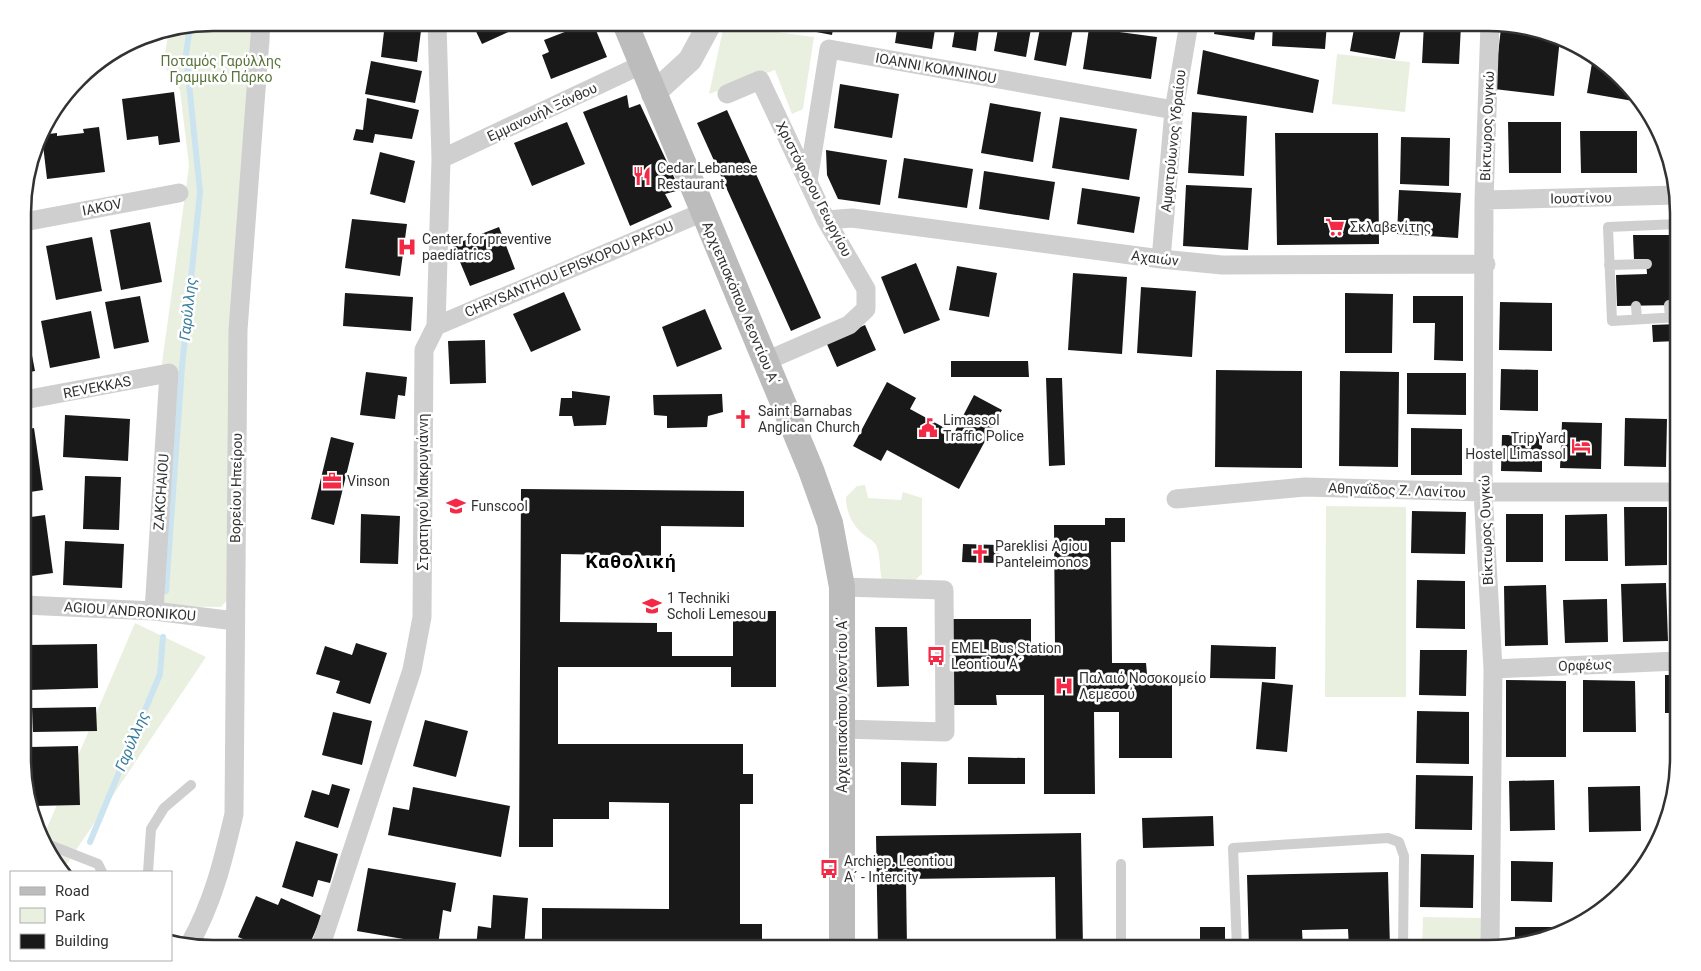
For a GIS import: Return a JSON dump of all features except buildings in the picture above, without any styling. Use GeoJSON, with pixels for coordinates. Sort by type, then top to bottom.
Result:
{"type":"FeatureCollection","features":[{"type":"Feature","properties":{"kind":"main road","name":"Αρχιεπισκόπου Λεοντίου Α΄"},"geometry":{"type":"LineString","coordinates":[[629,31],[653,94],[811,470],[827,514],[842,586],[842,940]]}},
{"type":"Feature","properties":{"kind":"street","name":"Βορείου Ηπείρου"},"geometry":{"type":"LineString","coordinates":[[193,938],[205,917],[219,879],[234,814],[238,330],[260,31]]}},
{"type":"Feature","properties":{"kind":"street","name":"Στρατηγού Μακρυγιάννη"},"geometry":{"type":"LineString","coordinates":[[323,940],[409,679],[419,643],[422,617],[424,350],[436,326],[441,160],[436,31]]}},
{"type":"Feature","properties":{"kind":"street"},"geometry":{"type":"LineString","coordinates":[[653,94],[690,60],[705,31]]}},
{"type":"Feature","properties":{"kind":"street","name":"Αμφιτρύωνος Υδραίου"},"geometry":{"type":"LineString","coordinates":[[1161,259],[1174,110],[1187,31]]}},
{"type":"Feature","properties":{"kind":"street","name":"Βίκτωρος Ουγκώ"},"geometry":{"type":"LineString","coordinates":[[1490,31],[1484,200],[1486,264],[1483,492],[1493,669],[1490,940]]}},
{"type":"Feature","properties":{"kind":"street","name":"IOANNI KOMNINOU"},"geometry":{"type":"LineString","coordinates":[[808,181],[828,49],[1174,110]]}},
{"type":"Feature","properties":{"kind":"street","name":"Εμμανουήλ Ξάνθου"},"geometry":{"type":"LineString","coordinates":[[441,160],[643,64]]}},
{"type":"Feature","properties":{"kind":"street","name":"Χριστόφορου Γεωργίου"},"geometry":{"type":"LineString","coordinates":[[727,94],[760,80],[826,220],[866,289],[866,309],[849,325],[766,361]]}},
{"type":"Feature","properties":{"kind":"street","name":"IAKOV"},"geometry":{"type":"LineString","coordinates":[[31,221],[179,192]]}},
{"type":"Feature","properties":{"kind":"street","name":"Ιουστίνου"},"geometry":{"type":"LineString","coordinates":[[1484,200],[1669,195]]}},
{"type":"Feature","properties":{"kind":"street","name":"CHRYSANTHOU EPISKOPOU PAFOU"},"geometry":{"type":"LineString","coordinates":[[436,326],[703,212]]}},
{"type":"Feature","properties":{"kind":"street","name":"Αχαιών"},"geometry":{"type":"LineString","coordinates":[[826,220],[852,218],[1161,259],[1233,265],[1486,264]]}},
{"type":"Feature","properties":{"kind":"street","name":"REVEKKAS"},"geometry":{"type":"LineString","coordinates":[[31,399],[169,374]]}},
{"type":"Feature","properties":{"kind":"street","name":"ZAKCHAIOU"},"geometry":{"type":"LineString","coordinates":[[154,611],[169,374]]}},
{"type":"Feature","properties":{"kind":"street","name":"Αθηναΐδος Ζ. Λανίτου"},"geometry":{"type":"LineString","coordinates":[[1176,500],[1305,487],[1483,492],[1670,492]]}},
{"type":"Feature","properties":{"kind":"street"},"geometry":{"type":"LineString","coordinates":[[842,586],[944,590],[945,647],[945,732],[843,729]]}},
{"type":"Feature","properties":{"kind":"street","name":"AGIOU ANDRONIKOU"},"geometry":{"type":"LineString","coordinates":[[31,605],[154,611],[235,621]]}},
{"type":"Feature","properties":{"kind":"street","name":"Ορφέως"},"geometry":{"type":"LineString","coordinates":[[1493,669],[1670,661]]}},
{"type":"Feature","properties":{"kind":"lane"},"geometry":{"type":"LineString","coordinates":[[1670,224],[1608,227],[1612,321],[1670,317]]}},
{"type":"Feature","properties":{"kind":"lane"},"geometry":{"type":"LineString","coordinates":[[1609,265],[1635,270],[1647,264]]}},
{"type":"Feature","properties":{"kind":"lane"},"geometry":{"type":"LineString","coordinates":[[1636,306],[1636,319]]}},
{"type":"Feature","properties":{"kind":"lane"},"geometry":{"type":"LineString","coordinates":[[148,871],[151,829],[164,808],[190,785]]}},
{"type":"Feature","properties":{"kind":"lane"},"geometry":{"type":"LineString","coordinates":[[1238,940],[1233,848],[1388,838],[1399,842],[1404,856],[1403,940]]}},
{"type":"Feature","properties":{"kind":"lane"},"geometry":{"type":"LineString","coordinates":[[55,847],[98,864],[102,871]]}},
{"type":"Feature","properties":{"kind":"lane"},"geometry":{"type":"LineString","coordinates":[[1121,864],[1121,940]]}},
{"type":"Feature","properties":{"kind":"green space","name":"Ποταμός Γαρύλλης Γραμμικό Πάρκο"},"geometry":{"type":"Polygon","coordinates":[[[213,31],[269,31],[242,329],[242,584],[221,607],[158,606],[162,363],[189,166],[180,90],[163,64],[168,37],[213,31]]]}},
{"type":"Feature","properties":{"kind":"green space"},"geometry":{"type":"Polygon","coordinates":[[[723,31],[769,31],[814,37],[803,109],[792,114],[775,70],[709,94],[723,31]]]}},
{"type":"Feature","properties":{"kind":"green space"},"geometry":{"type":"Polygon","coordinates":[[[1337,54],[1410,62],[1405,112],[1332,104],[1337,54]]]}},
{"type":"Feature","properties":{"kind":"green space"},"geometry":{"type":"Polygon","coordinates":[[[865,485],[868,498],[901,500],[903,492],[922,498],[922,574],[913,582],[882,580],[879,553],[876,545],[856,527],[850,518],[846,497],[857,486],[865,485]]]}},
{"type":"Feature","properties":{"kind":"green space"},"geometry":{"type":"Polygon","coordinates":[[[1326,506],[1406,507],[1406,697],[1325,697],[1326,506]]]}},
{"type":"Feature","properties":{"kind":"green space"},"geometry":{"type":"Polygon","coordinates":[[[135,623],[206,657],[66,865],[46,830],[135,623]]]}},
{"type":"Feature","properties":{"kind":"green space"},"geometry":{"type":"Polygon","coordinates":[[[1423,917],[1482,918],[1482,940],[1422,940],[1423,917]]]}},
{"type":"Feature","properties":{"kind":"waterway","name":"Γαρύλλης"},"geometry":{"type":"LineString","coordinates":[[166,591],[182,367],[200,192],[186,54],[189,33]]}},
{"type":"Feature","properties":{"kind":"waterway","name":"Γαρύλλης"},"geometry":{"type":"LineString","coordinates":[[90,842],[160,674],[163,637]]}},
{"type":"Feature","properties":{"kind":"place","name":"Cedar Lebanese Restaurant"},"geometry":{"type":"Point","coordinates":[642,176]}},
{"type":"Feature","properties":{"kind":"place","name":"Σκλαβενίτης"},"geometry":{"type":"Point","coordinates":[1335,227]}},
{"type":"Feature","properties":{"kind":"place","name":"Center for preventive paediatrics"},"geometry":{"type":"Point","coordinates":[407,247]}},
{"type":"Feature","properties":{"kind":"place","name":"Saint Barnabas Anglican Church"},"geometry":{"type":"Point","coordinates":[743,419]}},
{"type":"Feature","properties":{"kind":"place","name":"Limassol Traffic Police"},"geometry":{"type":"Point","coordinates":[928,428]}},
{"type":"Feature","properties":{"kind":"place","name":"Trip Yard Hostel Limassol"},"geometry":{"type":"Point","coordinates":[1581,446]}},
{"type":"Feature","properties":{"kind":"place","name":"Vinson"},"geometry":{"type":"Point","coordinates":[332,481]}},
{"type":"Feature","properties":{"kind":"place","name":"Funscool"},"geometry":{"type":"Point","coordinates":[456,506]}},
{"type":"Feature","properties":{"kind":"place","name":"Pareklisi Agiou Panteleimonos"},"geometry":{"type":"Point","coordinates":[980,554]}},
{"type":"Feature","properties":{"kind":"place","name":"1 Techniki Scholi Lemesou"},"geometry":{"type":"Point","coordinates":[652,606]}},
{"type":"Feature","properties":{"kind":"place","name":"EMEL Bus Station Leontiou A´"},"geometry":{"type":"Point","coordinates":[936,656]}},
{"type":"Feature","properties":{"kind":"place","name":"Παλαιό Νοσοκομείο Λεμεσού"},"geometry":{"type":"Point","coordinates":[1064,686]}},
{"type":"Feature","properties":{"kind":"place","name":"Archiep. Leontiou A´ - Intercity"},"geometry":{"type":"Point","coordinates":[829,869]}},
{"type":"Feature","properties":{"kind":"district","name":"Καθολική"},"geometry":{"type":"Point","coordinates":[631,561]}}]}
